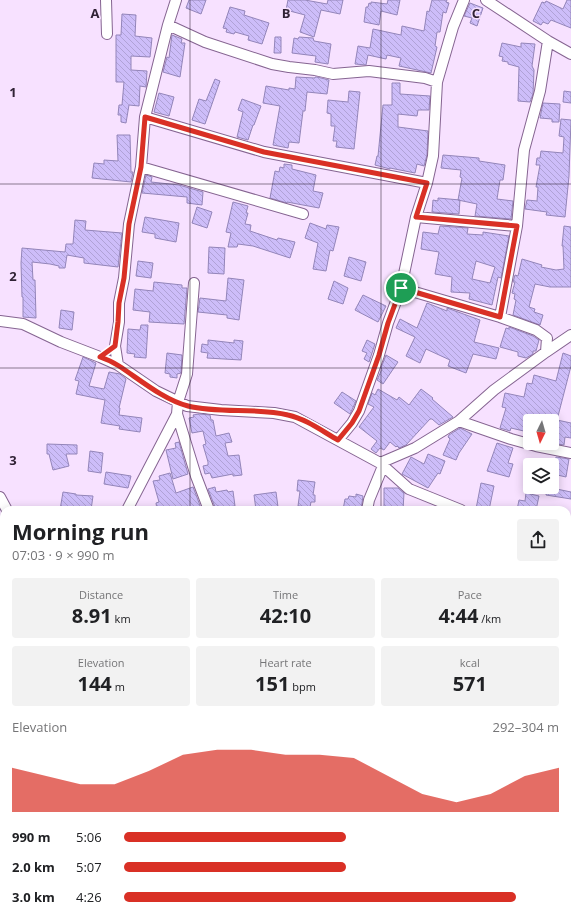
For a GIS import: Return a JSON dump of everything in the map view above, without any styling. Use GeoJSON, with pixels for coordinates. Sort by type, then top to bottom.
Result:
{"type":"FeatureCollection","features":[{"type":"Feature","properties":{"kind":"street"},"geometry":{"type":"LineString","coordinates":[[106,0],[107,34]]}},
{"type":"Feature","properties":{"kind":"street"},"geometry":{"type":"LineString","coordinates":[[118,365],[115,346],[119,303],[124,278],[129,224],[141,167],[145,117],[168,25],[176,0]]}},
{"type":"Feature","properties":{"kind":"street"},"geometry":{"type":"LineString","coordinates":[[338,440],[352,423],[359,411],[401,288],[416,217],[427,183],[433,156],[437,82],[453,27],[464,0]]}},
{"type":"Feature","properties":{"kind":"street"},"geometry":{"type":"LineString","coordinates":[[486,0],[548,41],[571,54]]}},
{"type":"Feature","properties":{"kind":"street"},"geometry":{"type":"LineString","coordinates":[[168,25],[205,42],[272,64],[289,68],[315,70],[334,74],[369,70],[426,78],[437,82]]}},
{"type":"Feature","properties":{"kind":"street"},"geometry":{"type":"LineString","coordinates":[[500,317],[517,226],[524,150],[540,91],[548,41]]}},
{"type":"Feature","properties":{"kind":"street"},"geometry":{"type":"LineString","coordinates":[[145,117],[264,152],[427,183]]}},
{"type":"Feature","properties":{"kind":"street"},"geometry":{"type":"LineString","coordinates":[[141,167],[303,214]]}},
{"type":"Feature","properties":{"kind":"street"},"geometry":{"type":"LineString","coordinates":[[416,217],[517,226]]}},
{"type":"Feature","properties":{"kind":"street"},"geometry":{"type":"LineString","coordinates":[[194,283],[187,374],[178,402],[177,414],[196,476],[207,506]]}},
{"type":"Feature","properties":{"kind":"street"},"geometry":{"type":"LineString","coordinates":[[401,288],[500,317],[536,330],[547,338],[546,352]]}},
{"type":"Feature","properties":{"kind":"street"},"geometry":{"type":"LineString","coordinates":[[0,321],[23,324],[61,342],[118,365],[156,391],[178,402],[198,408],[287,415],[300,420],[382,465],[409,489],[451,506]]}},
{"type":"Feature","properties":{"kind":"street"},"geometry":{"type":"LineString","coordinates":[[368,506],[382,465],[415,448],[459,420],[494,390],[571,335]]}},
{"type":"Feature","properties":{"kind":"street"},"geometry":{"type":"LineString","coordinates":[[100,357],[115,346]]}},
{"type":"Feature","properties":{"kind":"street"},"geometry":{"type":"LineString","coordinates":[[129,506],[177,414]]}},
{"type":"Feature","properties":{"kind":"street"},"geometry":{"type":"LineString","coordinates":[[459,420],[511,439],[571,453]]}},
{"type":"Feature","properties":{"kind":"street"},"geometry":{"type":"LineString","coordinates":[[0,497],[5,506]]}},
{"type":"Feature","properties":{"kind":"building"},"geometry":{"type":"Polygon","coordinates":[[[189,0],[206,0],[201,14],[186,8],[189,0]]]}},
{"type":"Feature","properties":{"kind":"building"},"geometry":{"type":"Polygon","coordinates":[[[288,0],[305,0],[327,4],[328,0],[343,0],[340,14],[321,10],[314,37],[300,32],[305,15],[286,10],[288,0]]]}},
{"type":"Feature","properties":{"kind":"building"},"geometry":{"type":"Polygon","coordinates":[[[388,0],[400,0],[397,15],[381,11],[379,25],[364,22],[366,7],[368,7],[369,3],[387,4],[388,0]]]}},
{"type":"Feature","properties":{"kind":"building"},"geometry":{"type":"Polygon","coordinates":[[[432,0],[447,0],[446,2],[449,3],[446,13],[443,12],[440,32],[437,32],[435,46],[437,47],[431,73],[399,66],[401,58],[387,55],[386,59],[368,55],[366,65],[355,64],[358,46],[370,48],[373,29],[401,35],[402,26],[424,31],[427,11],[429,12],[432,0]]]}},
{"type":"Feature","properties":{"kind":"building"},"geometry":{"type":"Polygon","coordinates":[[[567,0],[571,0],[571,28],[551,20],[548,24],[543,22],[541,25],[533,21],[542,2],[545,3],[546,1],[563,9],[567,0]]]}},
{"type":"Feature","properties":{"kind":"building"},"geometry":{"type":"Polygon","coordinates":[[[470,3],[483,8],[477,26],[470,23],[472,18],[464,16],[470,3]]]}},
{"type":"Feature","properties":{"kind":"building"},"geometry":{"type":"Polygon","coordinates":[[[230,7],[245,11],[244,15],[269,23],[262,44],[248,40],[249,36],[235,32],[234,34],[226,32],[227,29],[223,28],[230,7]]]}},
{"type":"Feature","properties":{"kind":"building"},"geometry":{"type":"Polygon","coordinates":[[[122,14],[136,15],[135,36],[152,38],[150,57],[131,56],[131,70],[147,71],[146,87],[140,86],[139,106],[129,105],[126,123],[121,122],[121,115],[118,115],[119,105],[122,105],[124,82],[116,82],[116,35],[121,35],[122,14]]]}},
{"type":"Feature","properties":{"kind":"building"},"geometry":{"type":"Polygon","coordinates":[[[172,35],[182,39],[181,43],[185,43],[180,77],[163,72],[167,57],[169,58],[172,35]]]}},
{"type":"Feature","properties":{"kind":"building"},"geometry":{"type":"Polygon","coordinates":[[[275,37],[281,37],[281,53],[274,53],[275,37]]]}},
{"type":"Feature","properties":{"kind":"building"},"geometry":{"type":"Polygon","coordinates":[[[299,37],[313,38],[314,41],[331,44],[328,64],[315,62],[316,56],[292,53],[294,38],[298,39],[299,37]]]}},
{"type":"Feature","properties":{"kind":"building"},"geometry":{"type":"Polygon","coordinates":[[[502,43],[521,47],[521,43],[535,44],[532,66],[534,70],[533,94],[530,102],[518,101],[519,67],[502,61],[503,57],[499,56],[502,43]]]}},
{"type":"Feature","properties":{"kind":"building"},"geometry":{"type":"Polygon","coordinates":[[[296,77],[317,77],[329,80],[327,94],[307,92],[299,143],[289,142],[288,148],[273,145],[280,106],[263,103],[266,86],[289,90],[289,88],[295,89],[296,77]]]}},
{"type":"Feature","properties":{"kind":"building"},"geometry":{"type":"Polygon","coordinates":[[[215,79],[220,81],[205,124],[192,120],[199,99],[206,101],[215,79]]]}},
{"type":"Feature","properties":{"kind":"building"},"geometry":{"type":"Polygon","coordinates":[[[392,83],[400,83],[400,94],[430,96],[429,110],[418,110],[417,116],[398,114],[398,127],[428,131],[427,155],[424,166],[417,164],[415,173],[375,165],[378,156],[383,105],[392,105],[392,83]]]}},
{"type":"Feature","properties":{"kind":"building"},"geometry":{"type":"Polygon","coordinates":[[[349,91],[360,92],[354,149],[336,147],[337,141],[333,141],[335,126],[331,126],[331,114],[327,113],[328,100],[348,102],[349,91]]]}},
{"type":"Feature","properties":{"kind":"building"},"geometry":{"type":"Polygon","coordinates":[[[564,91],[571,92],[571,103],[563,102],[564,91]]]}},
{"type":"Feature","properties":{"kind":"building"},"geometry":{"type":"Polygon","coordinates":[[[159,93],[174,97],[169,116],[154,112],[159,93]]]}},
{"type":"Feature","properties":{"kind":"building"},"geometry":{"type":"Polygon","coordinates":[[[242,99],[261,106],[248,140],[237,137],[243,112],[238,110],[242,99]]]}},
{"type":"Feature","properties":{"kind":"building"},"geometry":{"type":"Polygon","coordinates":[[[543,103],[560,104],[559,122],[552,122],[552,119],[540,118],[543,103]]]}},
{"type":"Feature","properties":{"kind":"building"},"geometry":{"type":"Polygon","coordinates":[[[561,119],[571,120],[569,176],[565,217],[546,215],[547,212],[525,209],[527,200],[537,201],[538,187],[536,187],[540,165],[536,165],[537,158],[540,158],[541,151],[563,153],[564,137],[559,136],[561,119]]]}},
{"type":"Feature","properties":{"kind":"building"},"geometry":{"type":"Polygon","coordinates":[[[117,135],[130,135],[131,172],[133,172],[131,182],[92,178],[94,163],[104,164],[104,160],[118,161],[117,135]]]}},
{"type":"Feature","properties":{"kind":"building"},"geometry":{"type":"Polygon","coordinates":[[[443,155],[479,158],[479,161],[505,165],[503,180],[500,180],[497,199],[513,201],[511,219],[475,216],[477,204],[458,200],[462,178],[460,177],[461,170],[441,168],[443,155]]]}},
{"type":"Feature","properties":{"kind":"building"},"geometry":{"type":"Polygon","coordinates":[[[284,164],[292,165],[292,169],[316,175],[313,191],[323,193],[319,208],[287,203],[270,198],[275,171],[279,172],[280,167],[284,168],[284,164]]]}},
{"type":"Feature","properties":{"kind":"building"},"geometry":{"type":"Polygon","coordinates":[[[146,175],[152,177],[151,182],[179,185],[203,192],[202,205],[187,203],[187,197],[142,193],[146,175]]]}},
{"type":"Feature","properties":{"kind":"building"},"geometry":{"type":"Polygon","coordinates":[[[438,198],[460,200],[459,214],[432,212],[433,200],[438,201],[438,198]]]}},
{"type":"Feature","properties":{"kind":"building"},"geometry":{"type":"Polygon","coordinates":[[[233,202],[248,206],[245,224],[251,225],[250,231],[277,240],[278,238],[295,242],[290,258],[253,246],[238,244],[237,247],[228,247],[231,233],[226,232],[233,202]]]}},
{"type":"Feature","properties":{"kind":"building"},"geometry":{"type":"Polygon","coordinates":[[[197,207],[212,212],[207,228],[192,223],[197,207]]]}},
{"type":"Feature","properties":{"kind":"building"},"geometry":{"type":"Polygon","coordinates":[[[145,217],[179,223],[176,242],[155,238],[155,234],[142,232],[145,217]]]}},
{"type":"Feature","properties":{"kind":"building"},"geometry":{"type":"Polygon","coordinates":[[[75,220],[86,221],[85,230],[122,233],[118,267],[84,263],[84,258],[67,255],[65,268],[59,268],[59,266],[50,264],[32,262],[33,280],[35,280],[36,318],[23,317],[21,263],[22,248],[65,252],[66,244],[73,244],[75,220]]]}},
{"type":"Feature","properties":{"kind":"building"},"geometry":{"type":"Polygon","coordinates":[[[310,223],[326,229],[327,225],[339,227],[333,251],[330,250],[326,271],[313,269],[318,243],[305,238],[310,223]]]}},
{"type":"Feature","properties":{"kind":"building"},"geometry":{"type":"Polygon","coordinates":[[[440,226],[468,228],[467,234],[483,235],[483,232],[509,236],[501,278],[498,277],[492,305],[469,299],[470,293],[451,292],[452,277],[435,274],[439,252],[421,249],[423,232],[438,234],[440,226]],[[476,261],[472,279],[490,283],[495,267],[476,261]]]}},
{"type":"Feature","properties":{"kind":"building"},"geometry":{"type":"Polygon","coordinates":[[[564,226],[571,227],[571,287],[550,287],[535,284],[529,307],[535,309],[534,312],[543,315],[540,325],[513,315],[516,300],[514,299],[515,294],[512,293],[515,282],[513,282],[515,275],[518,276],[522,259],[542,265],[541,267],[556,270],[564,269],[562,246],[564,226]]]}},
{"type":"Feature","properties":{"kind":"building"},"geometry":{"type":"Polygon","coordinates":[[[209,247],[225,248],[224,274],[208,273],[209,247]]]}},
{"type":"Feature","properties":{"kind":"building"},"geometry":{"type":"Polygon","coordinates":[[[349,257],[366,262],[361,281],[344,276],[349,257]]]}},
{"type":"Feature","properties":{"kind":"building"},"geometry":{"type":"Polygon","coordinates":[[[138,261],[153,263],[151,278],[136,276],[138,261]]]}},
{"type":"Feature","properties":{"kind":"building"},"geometry":{"type":"Polygon","coordinates":[[[228,278],[244,280],[239,320],[227,318],[227,315],[198,312],[200,298],[226,301],[228,278]]]}},
{"type":"Feature","properties":{"kind":"building"},"geometry":{"type":"Polygon","coordinates":[[[334,281],[348,288],[343,304],[328,299],[334,281]]]}},
{"type":"Feature","properties":{"kind":"building"},"geometry":{"type":"Polygon","coordinates":[[[154,282],[182,285],[182,288],[187,288],[184,324],[149,322],[150,312],[133,310],[135,289],[153,291],[154,282]]]}},
{"type":"Feature","properties":{"kind":"building"},"geometry":{"type":"Polygon","coordinates":[[[363,295],[386,306],[378,322],[355,310],[363,295]]]}},
{"type":"Feature","properties":{"kind":"building"},"geometry":{"type":"Polygon","coordinates":[[[427,303],[447,311],[447,308],[480,320],[474,342],[499,348],[496,359],[473,354],[466,373],[448,366],[450,360],[426,349],[420,363],[406,356],[415,337],[396,328],[400,319],[417,328],[427,303]]]}},
{"type":"Feature","properties":{"kind":"building"},"geometry":{"type":"Polygon","coordinates":[[[61,310],[74,312],[72,330],[59,328],[61,310]]]}},
{"type":"Feature","properties":{"kind":"building"},"geometry":{"type":"Polygon","coordinates":[[[141,325],[148,325],[146,358],[134,357],[135,354],[127,353],[128,329],[140,330],[141,325]]]}},
{"type":"Feature","properties":{"kind":"building"},"geometry":{"type":"Polygon","coordinates":[[[509,327],[533,336],[539,340],[536,351],[533,351],[533,354],[526,358],[518,356],[518,352],[500,347],[506,328],[509,329],[509,327]]]}},
{"type":"Feature","properties":{"kind":"building"},"geometry":{"type":"Polygon","coordinates":[[[208,340],[234,343],[234,340],[243,341],[241,360],[207,358],[208,353],[201,352],[202,344],[208,345],[208,340]]]}},
{"type":"Feature","properties":{"kind":"building"},"geometry":{"type":"Polygon","coordinates":[[[367,340],[375,344],[369,362],[364,359],[367,353],[362,351],[367,340]]]}},
{"type":"Feature","properties":{"kind":"building"},"geometry":{"type":"Polygon","coordinates":[[[167,353],[182,355],[181,373],[177,374],[177,378],[170,377],[170,374],[165,373],[167,353]]]}},
{"type":"Feature","properties":{"kind":"building"},"geometry":{"type":"Polygon","coordinates":[[[563,353],[571,356],[571,366],[559,414],[523,414],[523,431],[511,428],[510,431],[500,428],[506,408],[502,407],[505,393],[524,397],[527,383],[532,384],[534,375],[556,381],[563,353]]]}},
{"type":"Feature","properties":{"kind":"building"},"geometry":{"type":"Polygon","coordinates":[[[386,355],[398,362],[383,384],[377,380],[386,355]]]}},
{"type":"Feature","properties":{"kind":"building"},"geometry":{"type":"Polygon","coordinates":[[[83,357],[96,363],[89,386],[104,389],[109,372],[120,374],[126,379],[119,408],[119,415],[142,418],[140,432],[119,429],[120,426],[101,423],[105,400],[76,394],[79,381],[75,380],[83,357]]]}},
{"type":"Feature","properties":{"kind":"building"},"geometry":{"type":"Polygon","coordinates":[[[378,389],[397,400],[399,397],[409,405],[421,389],[453,417],[439,425],[430,419],[406,445],[399,448],[390,442],[384,450],[380,448],[376,453],[371,449],[377,441],[359,427],[374,407],[368,404],[372,393],[375,395],[378,389]]]}},
{"type":"Feature","properties":{"kind":"building"},"geometry":{"type":"Polygon","coordinates":[[[342,392],[356,401],[350,414],[334,403],[342,392]]]}},
{"type":"Feature","properties":{"kind":"building"},"geometry":{"type":"Polygon","coordinates":[[[193,415],[210,415],[211,420],[213,420],[216,436],[229,433],[232,442],[225,443],[228,456],[239,455],[242,475],[233,476],[233,474],[212,478],[210,473],[205,474],[203,466],[208,465],[208,462],[203,445],[206,444],[203,431],[192,433],[189,418],[194,417],[193,415]]]}},
{"type":"Feature","properties":{"kind":"building"},"geometry":{"type":"Polygon","coordinates":[[[559,420],[571,423],[571,438],[565,437],[564,445],[559,444],[559,420]]]}},
{"type":"Feature","properties":{"kind":"building"},"geometry":{"type":"Polygon","coordinates":[[[460,428],[472,434],[456,460],[443,455],[450,439],[448,437],[449,435],[460,428]]]}},
{"type":"Feature","properties":{"kind":"building"},"geometry":{"type":"Polygon","coordinates":[[[179,442],[188,474],[173,479],[166,450],[176,448],[175,443],[179,442]]]}},
{"type":"Feature","properties":{"kind":"building"},"geometry":{"type":"Polygon","coordinates":[[[497,443],[513,448],[508,463],[513,464],[509,477],[487,471],[497,443]]]}},
{"type":"Feature","properties":{"kind":"building"},"geometry":{"type":"Polygon","coordinates":[[[47,444],[77,445],[77,454],[66,454],[69,466],[53,470],[49,454],[47,454],[47,444]]]}},
{"type":"Feature","properties":{"kind":"building"},"geometry":{"type":"Polygon","coordinates":[[[90,451],[103,453],[101,473],[88,471],[90,451]]]}},
{"type":"Feature","properties":{"kind":"building"},"geometry":{"type":"Polygon","coordinates":[[[428,454],[445,461],[440,474],[438,473],[428,488],[402,474],[411,457],[424,464],[428,454]]]}},
{"type":"Feature","properties":{"kind":"building"},"geometry":{"type":"Polygon","coordinates":[[[556,457],[569,459],[566,477],[559,475],[559,458],[556,457]]]}},
{"type":"Feature","properties":{"kind":"building"},"geometry":{"type":"Polygon","coordinates":[[[106,472],[131,476],[128,488],[104,484],[106,472]]]}},
{"type":"Feature","properties":{"kind":"building"},"geometry":{"type":"Polygon","coordinates":[[[170,473],[176,493],[193,487],[200,506],[156,506],[156,503],[159,502],[153,481],[160,480],[159,476],[170,473]]]}},
{"type":"Feature","properties":{"kind":"building"},"geometry":{"type":"Polygon","coordinates":[[[298,480],[315,482],[313,495],[315,495],[315,502],[311,502],[310,506],[298,506],[300,491],[297,491],[298,480]]]}},
{"type":"Feature","properties":{"kind":"building"},"geometry":{"type":"Polygon","coordinates":[[[481,483],[494,486],[490,506],[477,506],[481,483]]]}},
{"type":"Feature","properties":{"kind":"building"},"geometry":{"type":"Polygon","coordinates":[[[215,487],[216,492],[227,490],[228,492],[233,491],[235,506],[215,506],[208,489],[215,487]]]}},
{"type":"Feature","properties":{"kind":"building"},"geometry":{"type":"Polygon","coordinates":[[[384,488],[398,488],[404,493],[403,506],[384,506],[384,488]]]}},
{"type":"Feature","properties":{"kind":"building"},"geometry":{"type":"Polygon","coordinates":[[[559,490],[571,492],[571,499],[546,495],[559,494],[559,490]]]}},
{"type":"Feature","properties":{"kind":"building"},"geometry":{"type":"Polygon","coordinates":[[[63,492],[76,495],[93,496],[92,506],[61,506],[63,492]]]}},
{"type":"Feature","properties":{"kind":"building"},"geometry":{"type":"Polygon","coordinates":[[[276,492],[278,506],[255,506],[254,495],[276,492]]]}},
{"type":"Feature","properties":{"kind":"building"},"geometry":{"type":"Polygon","coordinates":[[[356,494],[363,496],[362,506],[344,506],[345,499],[348,499],[349,496],[356,497],[356,494]]]}},
{"type":"Feature","properties":{"kind":"building"},"geometry":{"type":"Polygon","coordinates":[[[526,494],[539,496],[537,506],[518,506],[519,500],[525,501],[526,494]]]}},
{"type":"Feature","properties":{"kind":"route"},"geometry":{"type":"LineString","coordinates":[[145,117],[264,152],[427,183],[416,217],[517,226],[500,317],[401,288],[359,411],[352,423],[338,440],[295,417],[287,415],[198,408],[180,404],[156,391],[118,365],[100,357],[115,346],[129,224],[141,167],[145,117]]}}]}
